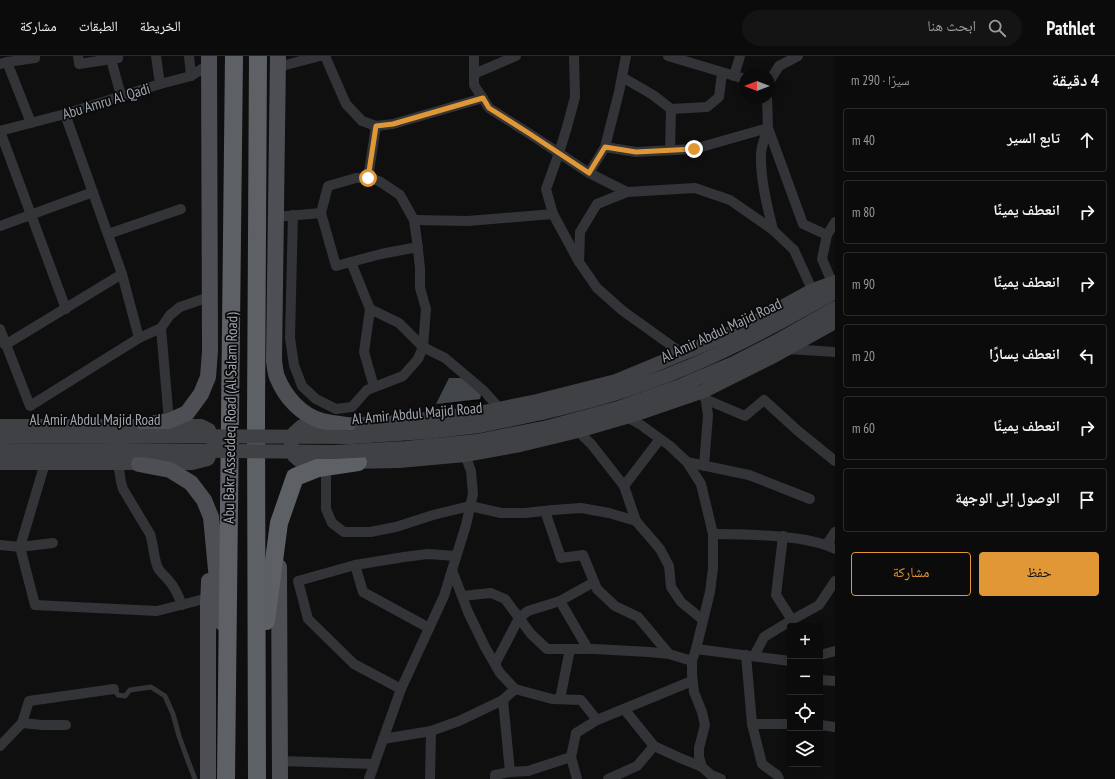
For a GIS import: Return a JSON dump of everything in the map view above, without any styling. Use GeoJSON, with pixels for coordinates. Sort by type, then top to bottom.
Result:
{"type":"FeatureCollection","features":[{"type":"Feature","properties":{"kind":"highway","name":"Abu Bakr Asseddeq Road (Al Salam Road)"},"geometry":{"type":"LineString","coordinates":[[226,779],[234,56]]}},
{"type":"Feature","properties":{"kind":"highway","name":"Abu Bakr Asseddeq Road (Al Salam Road)"},"geometry":{"type":"LineString","coordinates":[[258,56],[256,418],[258,779]]}},
{"type":"Feature","properties":{"kind":"highway"},"geometry":{"type":"LineString","coordinates":[[257,688],[279,523],[295,477],[318,468],[358,462]]}},
{"type":"Feature","properties":{"kind":"main road"},"geometry":{"type":"LineString","coordinates":[[145,425],[169,421],[187,413],[201,394],[208,378],[210,351],[209,60]]}},
{"type":"Feature","properties":{"kind":"main road"},"geometry":{"type":"LineString","coordinates":[[278,62],[274,361],[277,375],[282,387],[291,401],[300,409],[305,413],[321,420],[347,425]]}},
{"type":"Feature","properties":{"kind":"main road"},"geometry":{"type":"LineString","coordinates":[[834,286],[815,296],[683,354],[616,381],[537,401],[474,414],[388,423],[302,426],[294,433],[291,446],[294,456],[301,462],[358,462],[399,461],[466,455],[520,445],[578,431],[705,395],[835,322]]}},
{"type":"Feature","properties":{"kind":"main road","name":"Al Amir Abdul Majid Road"},"geometry":{"type":"LineString","coordinates":[[0,437],[352,437],[427,432],[480,426],[591,401],[642,385],[690,366],[755,336],[815,296]]}},
{"type":"Feature","properties":{"kind":"main road","name":"Al Amir Abdul Majid Road"},"geometry":{"type":"LineString","coordinates":[[0,451],[150,450],[335,452],[406,448],[477,441],[548,426],[618,408],[682,385],[765,348],[835,308]]}},
{"type":"Feature","properties":{"kind":"main road"},"geometry":{"type":"LineString","coordinates":[[0,426],[201,426],[208,430],[214,444],[208,459],[192,463],[0,463]]}},
{"type":"Feature","properties":{"kind":"main road"},"geometry":{"type":"LineString","coordinates":[[139,464],[170,470],[191,483],[204,500],[211,517],[227,687]]}},
{"type":"Feature","properties":{"kind":"main road"},"geometry":{"type":"LineString","coordinates":[[208,779],[208,598],[211,517]]}},
{"type":"Feature","properties":{"kind":"main road"},"geometry":{"type":"LineString","coordinates":[[279,523],[280,779]]}},
{"type":"Feature","properties":{"kind":"street"},"geometry":{"type":"LineString","coordinates":[[30,123],[4,63],[35,58],[35,56]]}},
{"type":"Feature","properties":{"kind":"street"},"geometry":{"type":"LineString","coordinates":[[78,56],[79,64],[114,57],[121,96]]}},
{"type":"Feature","properties":{"kind":"street"},"geometry":{"type":"LineString","coordinates":[[156,56],[160,84]]}},
{"type":"Feature","properties":{"kind":"street"},"geometry":{"type":"LineString","coordinates":[[189,56],[191,76]]}},
{"type":"Feature","properties":{"kind":"street"},"geometry":{"type":"LineString","coordinates":[[278,62],[320,56]]}},
{"type":"Feature","properties":{"kind":"street"},"geometry":{"type":"LineString","coordinates":[[325,56],[346,104],[362,121],[376,126],[393,124],[483,98]]}},
{"type":"Feature","properties":{"kind":"street"},"geometry":{"type":"LineString","coordinates":[[474,56],[474,85],[489,108],[589,173],[627,192]]}},
{"type":"Feature","properties":{"kind":"street"},"geometry":{"type":"LineString","coordinates":[[474,74],[516,56]]}},
{"type":"Feature","properties":{"kind":"street"},"geometry":{"type":"LineString","coordinates":[[574,56],[574,97],[559,154],[546,189],[552,214],[579,262],[597,288],[623,311],[683,354]]}},
{"type":"Feature","properties":{"kind":"street"},"geometry":{"type":"LineString","coordinates":[[589,173],[605,147],[626,56]]}},
{"type":"Feature","properties":{"kind":"street"},"geometry":{"type":"LineString","coordinates":[[668,56],[739,77]]}},
{"type":"Feature","properties":{"kind":"street"},"geometry":{"type":"LineString","coordinates":[[734,76],[740,56]]}},
{"type":"Feature","properties":{"kind":"street"},"geometry":{"type":"LineString","coordinates":[[779,61],[798,56]]}},
{"type":"Feature","properties":{"kind":"street","name":"Abu Amru Al Qadi"},"geometry":{"type":"LineString","coordinates":[[0,131],[65,114],[160,84],[191,76],[209,60]]}},
{"type":"Feature","properties":{"kind":"street"},"geometry":{"type":"LineString","coordinates":[[622,77],[654,95],[671,109],[707,107],[719,97],[722,73]]}},
{"type":"Feature","properties":{"kind":"street"},"geometry":{"type":"LineString","coordinates":[[767,104],[768,128],[803,224],[827,235]]}},
{"type":"Feature","properties":{"kind":"street"},"geometry":{"type":"LineString","coordinates":[[670,150],[671,109]]}},
{"type":"Feature","properties":{"kind":"street"},"geometry":{"type":"LineString","coordinates":[[65,114],[122,274],[139,338]]}},
{"type":"Feature","properties":{"kind":"street"},"geometry":{"type":"LineString","coordinates":[[368,178],[376,126]]}},
{"type":"Feature","properties":{"kind":"street"},"geometry":{"type":"LineString","coordinates":[[605,147],[636,152],[694,149],[768,128]]}},
{"type":"Feature","properties":{"kind":"street"},"geometry":{"type":"LineString","coordinates":[[768,128],[761,152],[763,182],[767,208],[773,230]]}},
{"type":"Feature","properties":{"kind":"street"},"geometry":{"type":"LineString","coordinates":[[0,131],[66,309]]}},
{"type":"Feature","properties":{"kind":"street"},"geometry":{"type":"LineString","coordinates":[[292,215],[290,338],[294,365],[302,386],[316,399],[336,409],[352,407],[367,390],[403,376],[418,359],[423,347],[426,309],[420,288],[420,268],[418,248],[414,220],[400,195],[379,182],[368,178],[356,178],[328,186],[321,213],[336,266],[381,254],[418,248]]}},
{"type":"Feature","properties":{"kind":"street"},"geometry":{"type":"LineString","coordinates":[[579,262],[580,232],[597,204],[627,192],[695,188],[730,200],[773,230],[794,250],[815,296]]}},
{"type":"Feature","properties":{"kind":"street"},"geometry":{"type":"LineString","coordinates":[[0,226],[93,192]]}},
{"type":"Feature","properties":{"kind":"street"},"geometry":{"type":"LineString","coordinates":[[108,234],[181,209]]}},
{"type":"Feature","properties":{"kind":"street"},"geometry":{"type":"LineString","coordinates":[[276,217],[321,213]]}},
{"type":"Feature","properties":{"kind":"street"},"geometry":{"type":"LineString","coordinates":[[414,220],[468,221],[552,214]]}},
{"type":"Feature","properties":{"kind":"street"},"geometry":{"type":"LineString","coordinates":[[834,286],[822,259],[827,235],[835,222]]}},
{"type":"Feature","properties":{"kind":"street"},"geometry":{"type":"LineString","coordinates":[[351,262],[370,309],[364,352],[374,387]]}},
{"type":"Feature","properties":{"kind":"street"},"geometry":{"type":"LineString","coordinates":[[6,345],[122,274]]}},
{"type":"Feature","properties":{"kind":"street"},"geometry":{"type":"LineString","coordinates":[[0,329],[30,406],[139,338],[161,328],[170,315],[180,307],[210,296]]}},
{"type":"Feature","properties":{"kind":"street"},"geometry":{"type":"LineString","coordinates":[[370,309],[399,323],[423,347],[445,358],[484,390],[500,409]]}},
{"type":"Feature","properties":{"kind":"street"},"geometry":{"type":"LineString","coordinates":[[161,328],[169,421]]}},
{"type":"Feature","properties":{"kind":"street"},"geometry":{"type":"LineString","coordinates":[[788,349],[835,352]]}},
{"type":"Feature","properties":{"kind":"street"},"geometry":{"type":"LineString","coordinates":[[705,395],[745,416],[764,400],[798,431],[835,461]]}},
{"type":"Feature","properties":{"kind":"street"},"geometry":{"type":"LineString","coordinates":[[704,466],[708,415],[705,395]]}},
{"type":"Feature","properties":{"kind":"street"},"geometry":{"type":"LineString","coordinates":[[627,417],[670,446],[687,462],[701,484],[713,534],[713,568],[710,592],[692,661],[692,681],[705,725],[698,758],[702,767],[711,776],[720,779]]}},
{"type":"Feature","properties":{"kind":"street"},"geometry":{"type":"LineString","coordinates":[[578,431],[592,445],[624,486],[636,521],[660,548],[669,566],[671,587],[681,602],[703,620]]}},
{"type":"Feature","properties":{"kind":"street"},"geometry":{"type":"LineString","coordinates":[[624,486],[660,439]]}},
{"type":"Feature","properties":{"kind":"street"},"geometry":{"type":"LineString","coordinates":[[369,779],[401,689],[444,596],[466,525],[473,494],[471,471],[466,455]]}},
{"type":"Feature","properties":{"kind":"street"},"geometry":{"type":"LineString","coordinates":[[687,462],[749,475],[810,499]]}},
{"type":"Feature","properties":{"kind":"street"},"geometry":{"type":"LineString","coordinates":[[45,463],[20,547],[35,605],[157,611],[208,598]]}},
{"type":"Feature","properties":{"kind":"street"},"geometry":{"type":"LineString","coordinates":[[118,463],[123,490],[146,527],[153,542],[157,565],[162,574],[176,590],[182,604]]}},
{"type":"Feature","properties":{"kind":"street"},"geometry":{"type":"LineString","coordinates":[[326,476],[326,509],[332,523],[344,532],[370,532],[396,527],[433,515],[470,506],[501,513],[525,513],[581,508],[609,513],[636,521]]}},
{"type":"Feature","properties":{"kind":"street"},"geometry":{"type":"LineString","coordinates":[[545,511],[561,558],[583,555],[597,589],[615,606],[638,618],[669,654]]}},
{"type":"Feature","properties":{"kind":"street"},"geometry":{"type":"LineString","coordinates":[[713,534],[783,536],[831,547],[835,532]]}},
{"type":"Feature","properties":{"kind":"street"},"geometry":{"type":"LineString","coordinates":[[783,536],[776,595],[792,620]]}},
{"type":"Feature","properties":{"kind":"street"},"geometry":{"type":"LineString","coordinates":[[0,545],[20,547],[54,543]]}},
{"type":"Feature","properties":{"kind":"street"},"geometry":{"type":"LineString","coordinates":[[401,689],[354,664],[308,619],[298,581],[356,565],[404,557],[428,554],[456,556]]}},
{"type":"Feature","properties":{"kind":"street"},"geometry":{"type":"LineString","coordinates":[[356,565],[363,592],[430,628]]}},
{"type":"Feature","properties":{"kind":"street"},"geometry":{"type":"LineString","coordinates":[[452,570],[468,612],[485,647],[500,673],[515,689],[552,699],[581,700],[597,720]]}},
{"type":"Feature","properties":{"kind":"street"},"geometry":{"type":"LineString","coordinates":[[779,779],[777,775],[762,764],[752,724],[750,656],[764,637],[819,605],[835,581]]}},
{"type":"Feature","properties":{"kind":"street"},"geometry":{"type":"LineString","coordinates":[[495,664],[519,618],[528,611],[560,601],[594,582]]}},
{"type":"Feature","properties":{"kind":"street"},"geometry":{"type":"LineString","coordinates":[[462,596],[491,593],[505,600],[531,634],[547,649],[588,649],[669,654],[692,661]]}},
{"type":"Feature","properties":{"kind":"street"},"geometry":{"type":"LineString","coordinates":[[560,601],[588,649]]}},
{"type":"Feature","properties":{"kind":"street"},"geometry":{"type":"LineString","coordinates":[[560,699],[570,649]]}},
{"type":"Feature","properties":{"kind":"street"},"geometry":{"type":"LineString","coordinates":[[696,649],[787,661]]}},
{"type":"Feature","properties":{"kind":"street"},"geometry":{"type":"LineString","coordinates":[[823,654],[835,651]]}},
{"type":"Feature","properties":{"kind":"street"},"geometry":{"type":"LineString","coordinates":[[823,680],[835,680]]}},
{"type":"Feature","properties":{"kind":"street"},"geometry":{"type":"LineString","coordinates":[[577,779],[571,757],[576,733],[597,720],[692,681]]}},
{"type":"Feature","properties":{"kind":"street"},"geometry":{"type":"LineString","coordinates":[[0,746],[22,723],[29,701],[114,689]]}},
{"type":"Feature","properties":{"kind":"street"},"geometry":{"type":"LineString","coordinates":[[383,739],[431,731],[459,721],[503,700],[515,689]]}},
{"type":"Feature","properties":{"kind":"street"},"geometry":{"type":"LineString","coordinates":[[503,700],[510,772]]}},
{"type":"Feature","properties":{"kind":"street"},"geometry":{"type":"LineString","coordinates":[[624,709],[654,746],[678,758],[702,767]]}},
{"type":"Feature","properties":{"kind":"street"},"geometry":{"type":"LineString","coordinates":[[22,723],[66,725]]}},
{"type":"Feature","properties":{"kind":"street"},"geometry":{"type":"LineString","coordinates":[[752,724],[787,724]]}},
{"type":"Feature","properties":{"kind":"street"},"geometry":{"type":"LineString","coordinates":[[823,725],[835,727]]}},
{"type":"Feature","properties":{"kind":"street"},"geometry":{"type":"LineString","coordinates":[[430,779],[431,731]]}},
{"type":"Feature","properties":{"kind":"street"},"geometry":{"type":"LineString","coordinates":[[608,779],[636,766],[654,746]]}},
{"type":"Feature","properties":{"kind":"street"},"geometry":{"type":"LineString","coordinates":[[495,779],[495,775],[528,771],[571,757]]}},
{"type":"Feature","properties":{"kind":"street"},"geometry":{"type":"LineString","coordinates":[[280,761],[374,764]]}},
{"type":"Feature","properties":{"kind":"lane"},"geometry":{"type":"LineString","coordinates":[[114,689],[118,695],[125,696],[130,690],[150,687],[165,696],[173,714],[179,736],[195,779]]}},
{"type":"Feature","properties":{"kind":"building"},"geometry":{"type":"Polygon","coordinates":[[[449,378],[462,378],[481,395],[480,399],[436,404],[449,378]]]}},
{"type":"Feature","properties":{"kind":"route"},"geometry":{"type":"LineString","coordinates":[[368,178],[376,126],[393,124],[483,98],[489,108],[589,173],[605,147],[636,152],[694,149]]}}]}
